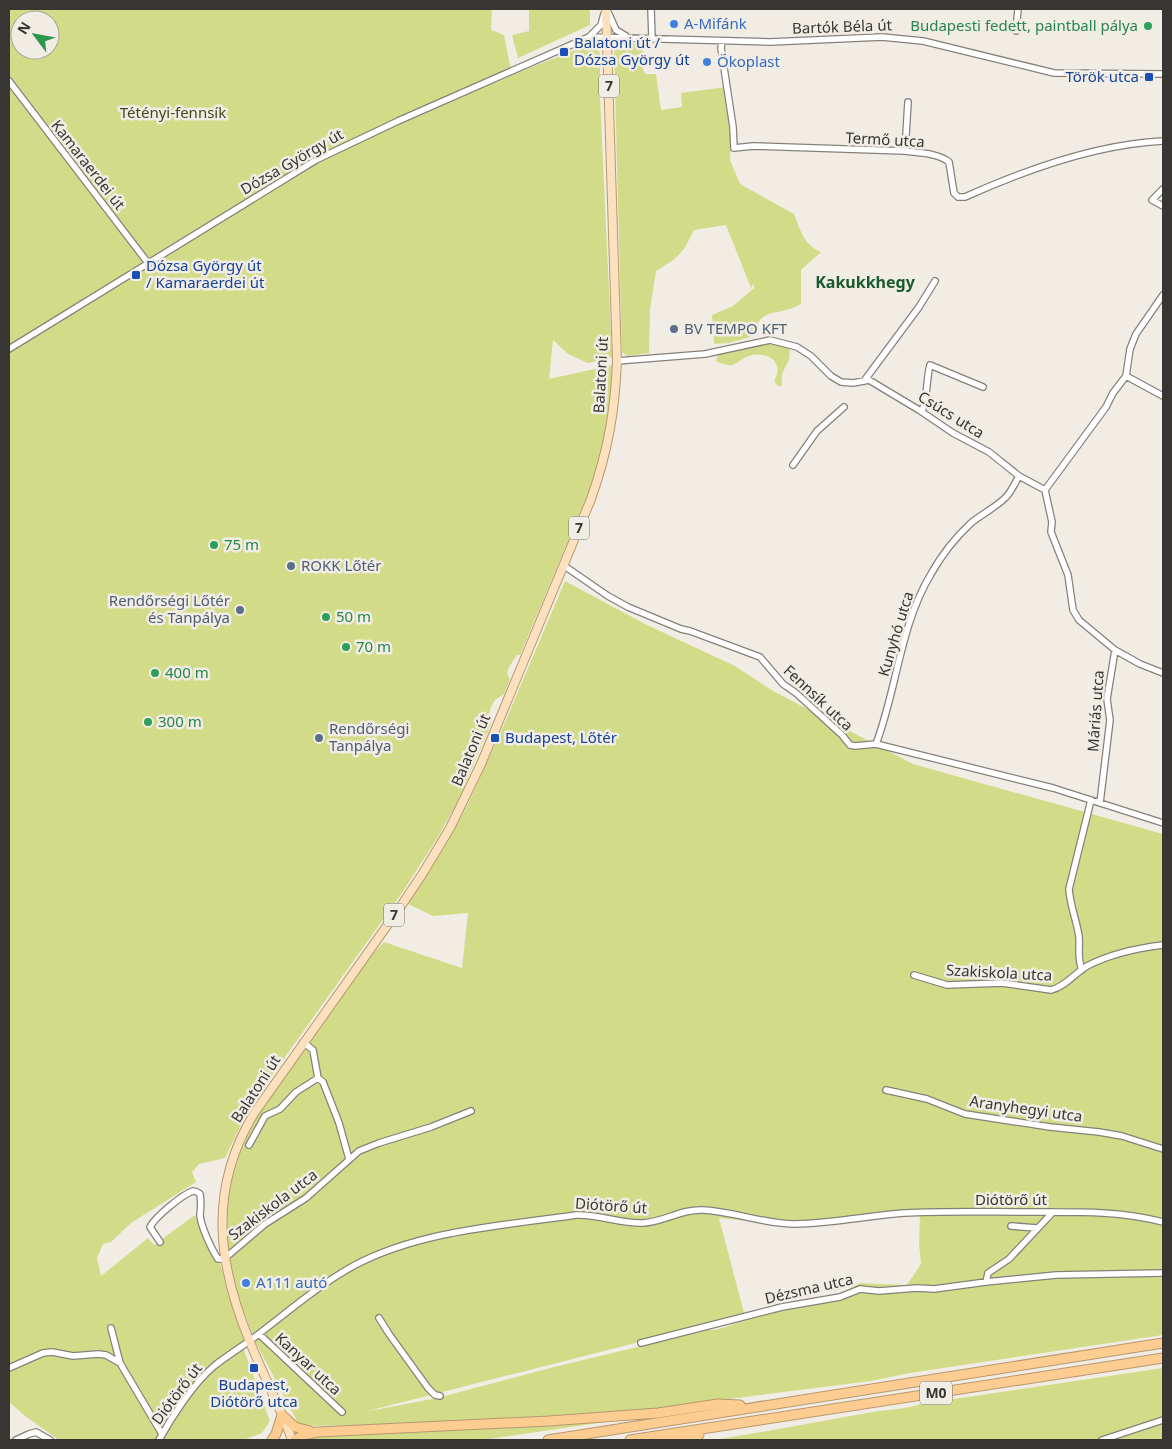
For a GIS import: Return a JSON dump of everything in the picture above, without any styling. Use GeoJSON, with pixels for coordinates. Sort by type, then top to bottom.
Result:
{"type":"FeatureCollection","features":[{"type":"Feature","properties":{"kind":"highway","name":"M0"},"geometry":{"type":"LineString","coordinates":[[548,1440],[1163,1342]]}},
{"type":"Feature","properties":{"kind":"highway","name":"M0"},"geometry":{"type":"LineString","coordinates":[[630,1440],[1163,1358]]}},
{"type":"Feature","properties":{"kind":"highway"},"geometry":{"type":"LineString","coordinates":[[296,1440],[303,1435],[318,1432],[559,1420],[658,1413],[718,1404],[760,1405]]}},
{"type":"Feature","properties":{"kind":"highway"},"geometry":{"type":"LineString","coordinates":[[272,1440],[282,1415],[301,1430],[318,1432]]}},
{"type":"Feature","properties":{"kind":"highway"},"geometry":{"type":"LineString","coordinates":[[674,1440],[703,1434],[718,1426]]}},
{"type":"Feature","properties":{"kind":"main road","name":"Balatoni út"},"geometry":{"type":"LineString","coordinates":[[292,1440],[249,1341],[230,1284],[224,1259],[222,1224],[227,1180],[235,1152],[255,1112],[406,898],[450,828],[481,764],[604,463],[616,396],[617,361],[606,9]]}},
{"type":"Feature","properties":{"kind":"street"},"geometry":{"type":"LineString","coordinates":[[590,37],[601,25],[606,9]]}},
{"type":"Feature","properties":{"kind":"street"},"geometry":{"type":"LineString","coordinates":[[606,9],[616,30],[628,38]]}},
{"type":"Feature","properties":{"kind":"street"},"geometry":{"type":"LineString","coordinates":[[651,9],[652,38]]}},
{"type":"Feature","properties":{"kind":"street"},"geometry":{"type":"LineString","coordinates":[[1016,30],[1018,9]]}},
{"type":"Feature","properties":{"kind":"street","name":"Dózsa György út"},"geometry":{"type":"LineString","coordinates":[[9,349],[316,160],[398,121],[590,37],[607,37]]}},
{"type":"Feature","properties":{"kind":"street","name":"Bartók Béla út"},"geometry":{"type":"LineString","coordinates":[[607,37],[722,42],[902,38],[923,41],[1054,73],[1163,74]]}},
{"type":"Feature","properties":{"kind":"street","name":"Termő utca"},"geometry":{"type":"LineString","coordinates":[[722,42],[720,48],[731,112],[734,148],[753,146],[905,152],[945,158],[951,168],[954,194],[958,197],[965,197],[1013,177],[1076,156],[1141,143],[1163,141]]}},
{"type":"Feature","properties":{"kind":"street","name":"Kamaraerdei út"},"geometry":{"type":"LineString","coordinates":[[9,81],[148,263]]}},
{"type":"Feature","properties":{"kind":"street"},"geometry":{"type":"LineString","coordinates":[[905,152],[908,102]]}},
{"type":"Feature","properties":{"kind":"street"},"geometry":{"type":"LineString","coordinates":[[1163,189],[1152,200],[1163,206]]}},
{"type":"Feature","properties":{"kind":"street"},"geometry":{"type":"LineString","coordinates":[[864,380],[920,307],[935,281]]}},
{"type":"Feature","properties":{"kind":"street"},"geometry":{"type":"LineString","coordinates":[[1163,295],[1133,341],[1126,376],[1106,408],[1044,490],[1052,522],[1051,532],[1068,575],[1073,610],[1078,620],[1114,650],[1140,664],[1163,673]]}},
{"type":"Feature","properties":{"kind":"street","name":"Csúcs utca"},"geometry":{"type":"LineString","coordinates":[[617,361],[705,354],[770,340],[797,347],[811,356],[831,376],[841,382],[852,384],[869,380],[989,452],[1019,476],[1044,490]]}},
{"type":"Feature","properties":{"kind":"street"},"geometry":{"type":"LineString","coordinates":[[922,412],[927,397],[930,365],[983,387]]}},
{"type":"Feature","properties":{"kind":"street"},"geometry":{"type":"LineString","coordinates":[[1126,376],[1163,396]]}},
{"type":"Feature","properties":{"kind":"street"},"geometry":{"type":"LineString","coordinates":[[792,465],[817,431],[844,407]]}},
{"type":"Feature","properties":{"kind":"street","name":"Kunyhó utca"},"geometry":{"type":"LineString","coordinates":[[876,744],[886,715],[908,629],[931,574],[954,542],[971,523],[1009,494],[1019,476]]}},
{"type":"Feature","properties":{"kind":"street","name":"Fennsík utca"},"geometry":{"type":"LineString","coordinates":[[563,565],[608,596],[628,607],[760,658],[783,684],[796,693],[842,735],[850,745],[876,744],[1053,788],[1163,823]]}},
{"type":"Feature","properties":{"kind":"street","name":"Máriás utca"},"geometry":{"type":"LineString","coordinates":[[1100,803],[1110,720],[1106,699],[1114,650]]}},
{"type":"Feature","properties":{"kind":"street"},"geometry":{"type":"LineString","coordinates":[[1082,970],[1078,958],[1079,937],[1070,896],[1070,884],[1091,800]]}},
{"type":"Feature","properties":{"kind":"street","name":"Szakiskola utca"},"geometry":{"type":"LineString","coordinates":[[914,975],[948,984],[1002,983],[1051,990],[1057,989],[1082,970],[1110,957],[1163,945]]}},
{"type":"Feature","properties":{"kind":"street"},"geometry":{"type":"LineString","coordinates":[[303,1042],[313,1050],[318,1078],[323,1082],[339,1123],[349,1159]]}},
{"type":"Feature","properties":{"kind":"street"},"geometry":{"type":"LineString","coordinates":[[249,1145],[265,1116],[280,1109],[296,1092],[318,1078]]}},
{"type":"Feature","properties":{"kind":"street","name":"Aranyhegyi utca"},"geometry":{"type":"LineString","coordinates":[[886,1090],[927,1099],[965,1114],[1122,1136],[1163,1149]]}},
{"type":"Feature","properties":{"kind":"street","name":"Szakiskola utca"},"geometry":{"type":"LineString","coordinates":[[224,1259],[265,1224],[306,1198],[349,1159],[367,1147],[431,1127],[471,1110]]}},
{"type":"Feature","properties":{"kind":"street"},"geometry":{"type":"LineString","coordinates":[[160,1242],[150,1227],[152,1223],[181,1198],[193,1191],[197,1192],[200,1194],[202,1206],[200,1216],[212,1248],[218,1259],[224,1259]]}},
{"type":"Feature","properties":{"kind":"street","name":"Diótörő út"},"geometry":{"type":"LineString","coordinates":[[158,1440],[175,1412],[211,1369],[322,1286],[355,1265],[408,1244],[444,1234],[576,1215],[594,1215],[632,1223],[648,1223],[684,1211],[693,1210],[794,1224],[829,1223],[906,1213],[1070,1211],[1131,1215],[1163,1222]]}},
{"type":"Feature","properties":{"kind":"street"},"geometry":{"type":"LineString","coordinates":[[986,1282],[988,1273],[1009,1259],[1053,1212]]}},
{"type":"Feature","properties":{"kind":"street"},"geometry":{"type":"LineString","coordinates":[[1010,1226],[1037,1228]]}},
{"type":"Feature","properties":{"kind":"street","name":"Dézsma utca"},"geometry":{"type":"LineString","coordinates":[[641,1343],[782,1307],[840,1297],[860,1289],[879,1291],[917,1288],[934,1289],[1056,1276],[1163,1274]]}},
{"type":"Feature","properties":{"kind":"street"},"geometry":{"type":"LineString","coordinates":[[379,1318],[428,1388],[435,1395],[440,1396]]}},
{"type":"Feature","properties":{"kind":"street"},"geometry":{"type":"LineString","coordinates":[[111,1328],[120,1363],[162,1434]]}},
{"type":"Feature","properties":{"kind":"street","name":"Kanyar utca"},"geometry":{"type":"LineString","coordinates":[[259,1334],[342,1412]]}},
{"type":"Feature","properties":{"kind":"street"},"geometry":{"type":"LineString","coordinates":[[9,1368],[43,1353],[52,1352],[72,1356],[106,1355],[120,1363]]}},
{"type":"Feature","properties":{"kind":"street"},"geometry":{"type":"LineString","coordinates":[[1102,1440],[1163,1420]]}},
{"type":"Feature","properties":{"kind":"street"},"geometry":{"type":"LineString","coordinates":[[16,1440],[39,1433],[50,1440]]}},
{"type":"Feature","properties":{"kind":"green space","name":"Tétényi-fennsík"},"geometry":{"type":"Polygon","coordinates":[[[9,9],[492,9],[491,30],[504,35],[512,75],[590,44],[600,53],[600,96],[612,357],[588,363],[568,354],[553,340],[549,379],[613,365],[611,412],[597,472],[520,655],[517,655],[509,667],[507,674],[510,679],[504,694],[495,700],[491,707],[489,715],[491,724],[459,799],[438,837],[402,893],[250,1106],[225,1158],[199,1164],[192,1172],[196,1182],[131,1223],[111,1242],[103,1244],[97,1258],[101,1276],[148,1238],[154,1245],[195,1215],[209,1247],[221,1266],[228,1294],[245,1340],[244,1350],[270,1421],[262,1433],[243,1440],[59,1440],[9,1402],[9,9]]]}},
{"type":"Feature","properties":{"kind":"green space"},"geometry":{"type":"Polygon","coordinates":[[[529,9],[590,9],[590,25],[518,58],[512,35],[529,31],[529,9]]]}},
{"type":"Feature","properties":{"kind":"green space"},"geometry":{"type":"Polygon","coordinates":[[[624,43],[644,43],[642,66],[645,74],[656,74],[661,110],[682,107],[681,93],[726,87],[731,145],[730,160],[740,184],[794,214],[806,241],[821,252],[801,270],[801,304],[766,316],[755,326],[750,337],[729,343],[714,344],[712,315],[733,306],[754,288],[754,283],[751,288],[726,225],[694,230],[679,255],[656,271],[650,310],[649,353],[627,356],[622,352],[614,51],[619,45],[624,43]]]}},
{"type":"Feature","properties":{"kind":"green space"},"geometry":{"type":"Polygon","coordinates":[[[766,342],[781,344],[789,349],[789,359],[782,374],[782,385],[780,387],[774,381],[778,368],[775,362],[764,355],[750,355],[732,365],[716,361],[718,354],[751,348],[766,342]]]}},
{"type":"Feature","properties":{"kind":"green space"},"geometry":{"type":"Polygon","coordinates":[[[565,581],[645,624],[735,666],[773,691],[913,764],[1163,834],[1163,1335],[910,1373],[871,1381],[651,1409],[402,1424],[299,1425],[256,1343],[236,1292],[228,1263],[227,1205],[231,1176],[238,1153],[251,1124],[368,959],[384,942],[462,968],[468,913],[433,916],[408,904],[445,846],[467,806],[565,581]],[[920,1216],[877,1217],[839,1224],[793,1226],[719,1218],[744,1313],[844,1292],[860,1283],[907,1285],[921,1264],[919,1243],[920,1216]],[[744,1314],[364,1412],[437,1398],[554,1367],[718,1329],[746,1321],[744,1314]]]}},
{"type":"Feature","properties":{"kind":"green space"},"geometry":{"type":"Polygon","coordinates":[[[1163,1368],[1163,1440],[714,1440],[920,1404],[1163,1368]]]}},
{"type":"Feature","properties":{"kind":"green space"},"geometry":{"type":"Polygon","coordinates":[[[619,1420],[482,1440],[303,1439],[309,1437],[619,1420]]]}},
{"type":"Feature","properties":{"kind":"place","name":"A-Mifánk"},"geometry":{"type":"Point","coordinates":[674,24]}},
{"type":"Feature","properties":{"kind":"place","name":"Budapesti fedett, paintball pálya"},"geometry":{"type":"Point","coordinates":[1148,26]}},
{"type":"Feature","properties":{"kind":"place","name":"Balatoni út / Dózsa György út"},"geometry":{"type":"Point","coordinates":[564,52]}},
{"type":"Feature","properties":{"kind":"place","name":"Ökoplast"},"geometry":{"type":"Point","coordinates":[707,62]}},
{"type":"Feature","properties":{"kind":"place","name":"Török utca"},"geometry":{"type":"Point","coordinates":[1149,77]}},
{"type":"Feature","properties":{"kind":"place","name":"Dózsa György út / Kamaraerdei út"},"geometry":{"type":"Point","coordinates":[136,275]}},
{"type":"Feature","properties":{"kind":"place","name":"BV TEMPO KFT"},"geometry":{"type":"Point","coordinates":[674,329]}},
{"type":"Feature","properties":{"kind":"place","name":"75 m"},"geometry":{"type":"Point","coordinates":[214,545]}},
{"type":"Feature","properties":{"kind":"place","name":"ROKK Lőtér"},"geometry":{"type":"Point","coordinates":[291,566]}},
{"type":"Feature","properties":{"kind":"place","name":"Rendőrségi Lőtér és Tanpálya"},"geometry":{"type":"Point","coordinates":[240,610]}},
{"type":"Feature","properties":{"kind":"place","name":"50 m"},"geometry":{"type":"Point","coordinates":[326,617]}},
{"type":"Feature","properties":{"kind":"place","name":"70 m"},"geometry":{"type":"Point","coordinates":[346,647]}},
{"type":"Feature","properties":{"kind":"place","name":"400 m"},"geometry":{"type":"Point","coordinates":[155,673]}},
{"type":"Feature","properties":{"kind":"place","name":"300 m"},"geometry":{"type":"Point","coordinates":[148,722]}},
{"type":"Feature","properties":{"kind":"place","name":"Rendőrségi Tanpálya"},"geometry":{"type":"Point","coordinates":[319,738]}},
{"type":"Feature","properties":{"kind":"place","name":"Budapest, Lőtér"},"geometry":{"type":"Point","coordinates":[495,738]}},
{"type":"Feature","properties":{"kind":"place","name":"A111 autó"},"geometry":{"type":"Point","coordinates":[246,1283]}},
{"type":"Feature","properties":{"kind":"place","name":"Budapest, Diótörő utca"},"geometry":{"type":"Point","coordinates":[254,1368]}},
{"type":"Feature","properties":{"kind":"district","name":"Kakukkhegy"},"geometry":{"type":"Point","coordinates":[865,282]}}]}
